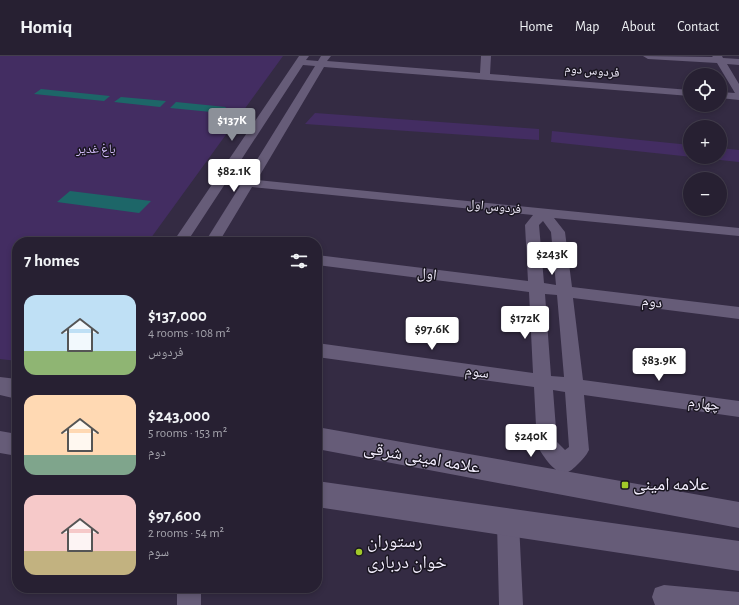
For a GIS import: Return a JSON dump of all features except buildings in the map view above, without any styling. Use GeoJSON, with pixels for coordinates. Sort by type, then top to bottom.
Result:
{"type":"FeatureCollection","features":[{"type":"Feature","properties":{"kind":"main road"},"geometry":{"type":"LineString","coordinates":[[0,386],[12,388]]}},
{"type":"Feature","properties":{"kind":"main road","name":"علامه امینی شرقی"},"geometry":{"type":"LineString","coordinates":[[322,439],[734,517]]}},
{"type":"Feature","properties":{"kind":"main road"},"geometry":{"type":"LineString","coordinates":[[0,442],[12,444]]}},
{"type":"Feature","properties":{"kind":"main road"},"geometry":{"type":"LineString","coordinates":[[322,495],[508,523],[734,554]]}},
{"type":"Feature","properties":{"kind":"street"},"geometry":{"type":"LineString","coordinates":[[360,67],[367,56]]}},
{"type":"Feature","properties":{"kind":"street"},"geometry":{"type":"LineString","coordinates":[[485,76],[486,56]]}},
{"type":"Feature","properties":{"kind":"street"},"geometry":{"type":"LineString","coordinates":[[648,56],[718,58],[739,62]]}},
{"type":"Feature","properties":{"kind":"street"},"geometry":{"type":"LineString","coordinates":[[718,58],[739,92]]}},
{"type":"Feature","properties":{"kind":"street"},"geometry":{"type":"LineString","coordinates":[[183,237],[302,59]]}},
{"type":"Feature","properties":{"kind":"street","name":"فردوس دوم"},"geometry":{"type":"LineString","coordinates":[[302,59],[324,60],[360,67],[683,92]]}},
{"type":"Feature","properties":{"kind":"street"},"geometry":{"type":"LineString","coordinates":[[215,237],[324,60]]}},
{"type":"Feature","properties":{"kind":"street"},"geometry":{"type":"LineString","coordinates":[[727,96],[739,97]]}},
{"type":"Feature","properties":{"kind":"street","name":"فردوس اول"},"geometry":{"type":"LineString","coordinates":[[221,180],[739,232]]}},
{"type":"Feature","properties":{"kind":"street"},"geometry":{"type":"LineString","coordinates":[[543,212],[558,232],[574,386],[579,450],[564,464],[547,445],[532,226],[543,212]]}},
{"type":"Feature","properties":{"kind":"street","name":"اول"},"geometry":{"type":"LineString","coordinates":[[322,261],[564,291]]}},
{"type":"Feature","properties":{"kind":"street","name":"دوم"},"geometry":{"type":"LineString","coordinates":[[564,291],[739,313]]}},
{"type":"Feature","properties":{"kind":"street","name":"سوم"},"geometry":{"type":"LineString","coordinates":[[322,351],[574,386]]}},
{"type":"Feature","properties":{"kind":"street","name":"چهارم"},"geometry":{"type":"LineString","coordinates":[[574,386],[739,409]]}},
{"type":"Feature","properties":{"kind":"street"},"geometry":{"type":"LineString","coordinates":[[508,523],[511,605]]}},
{"type":"Feature","properties":{"kind":"street"},"geometry":{"type":"LineString","coordinates":[[189,593],[189,605]]}},
{"type":"Feature","properties":{"kind":"street"},"geometry":{"type":"LineString","coordinates":[[664,597],[739,604]]}},
{"type":"Feature","properties":{"kind":"green space","name":"باغ غدیر"},"geometry":{"type":"Polygon","coordinates":[[[0,56],[283,56],[152,237],[12,237],[12,360],[0,359],[0,56]]]}},
{"type":"Feature","properties":{"kind":"green space"},"geometry":{"type":"Polygon","coordinates":[[[315,113],[539,129],[539,140],[305,124],[315,113]]]}},
{"type":"Feature","properties":{"kind":"green space"},"geometry":{"type":"Polygon","coordinates":[[[552,131],[683,144],[683,156],[551,142],[552,131]]]}},
{"type":"Feature","properties":{"kind":"green space"},"geometry":{"type":"Polygon","coordinates":[[[727,149],[739,150],[739,162],[727,161],[727,149]]]}},
{"type":"Feature","properties":{"kind":"shaded area"},"geometry":{"type":"Polygon","coordinates":[[[41,89],[110,96],[104,101],[34,94],[41,89]]]}},
{"type":"Feature","properties":{"kind":"shaded area"},"geometry":{"type":"Polygon","coordinates":[[[121,97],[166,101],[160,107],[114,102],[121,97]]]}},
{"type":"Feature","properties":{"kind":"shaded area"},"geometry":{"type":"Polygon","coordinates":[[[176,102],[226,107],[222,113],[170,108],[176,102]]]}},
{"type":"Feature","properties":{"kind":"shaded area"},"geometry":{"type":"Polygon","coordinates":[[[70,191],[151,201],[139,213],[57,202],[70,191]]]}},
{"type":"Feature","properties":{"kind":"place","name":"علامه امینی"},"geometry":{"type":"Point","coordinates":[625,485]}},
{"type":"Feature","properties":{"kind":"place","name":"رستوران خوان درباری"},"geometry":{"type":"Point","coordinates":[359,552]}}]}
